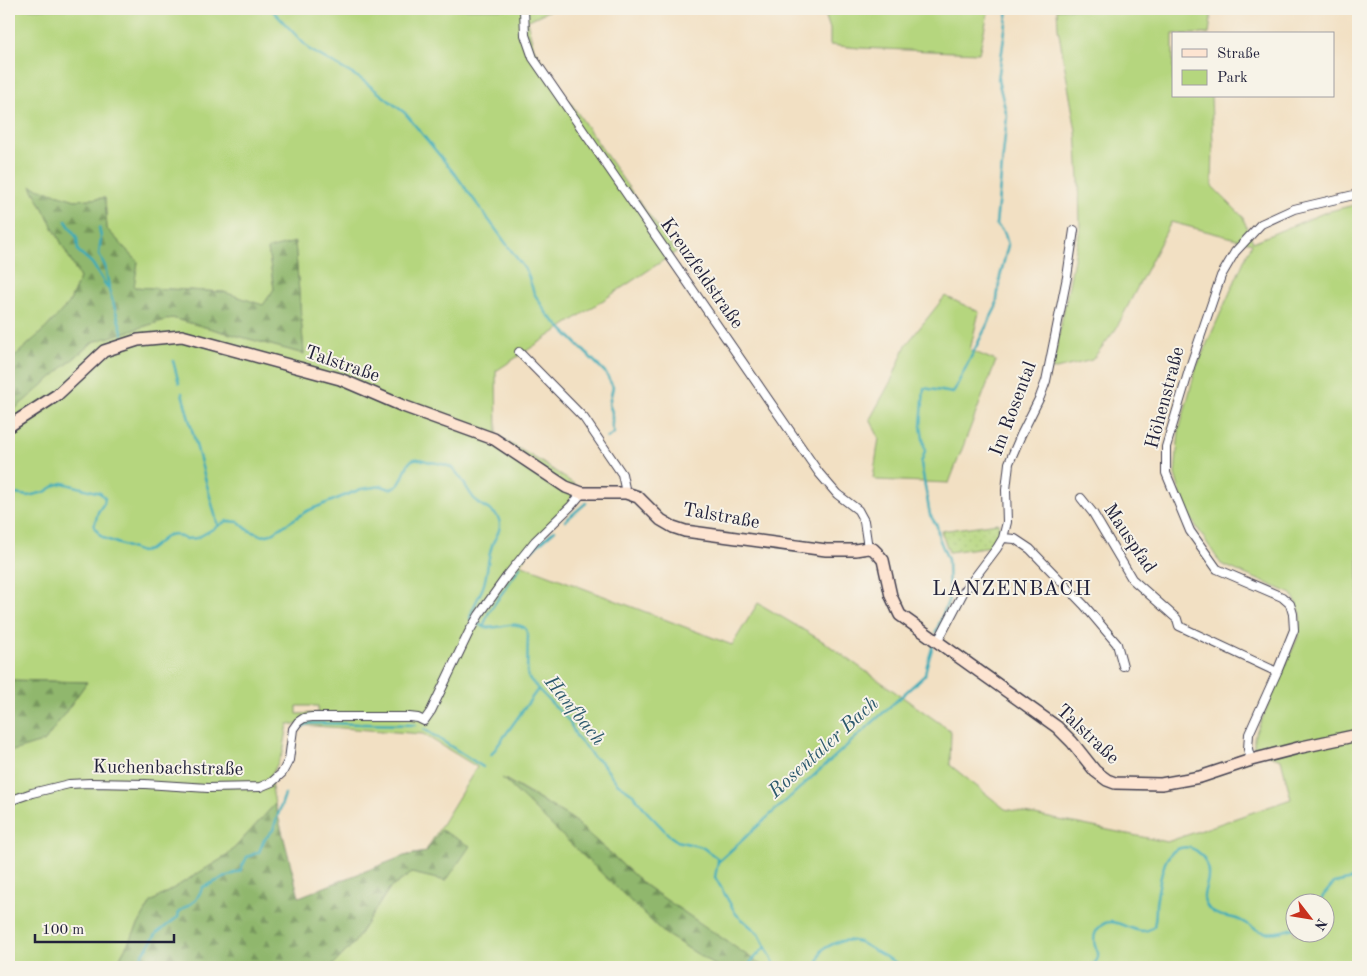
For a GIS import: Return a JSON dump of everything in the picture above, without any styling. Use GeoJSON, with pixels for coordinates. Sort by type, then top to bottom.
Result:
{"type":"FeatureCollection","features":[{"type":"Feature","properties":{"kind":"main road","name":"Talstraße"},"geometry":{"type":"LineString","coordinates":[[9,426],[57,395],[104,351],[138,340],[182,336],[340,379],[403,406],[494,439],[566,488],[582,493],[626,493],[638,497],[662,520],[673,527],[685,531],[826,550],[873,549],[883,560],[891,596],[900,615],[1057,727],[1072,742],[1095,771],[1107,780],[1115,783],[1161,784],[1182,782],[1225,770],[1251,760],[1358,735]]}},
{"type":"Feature","properties":{"kind":"street","name":"Kreuzfeldstraße"},"geometry":{"type":"LineString","coordinates":[[524,9],[525,35],[533,58],[819,473],[836,494],[858,510],[864,521],[868,548]]}},
{"type":"Feature","properties":{"kind":"street","name":"Höhenstraße"},"geometry":{"type":"LineString","coordinates":[[1251,760],[1248,749],[1249,734],[1278,672],[1294,630],[1293,614],[1290,604],[1282,597],[1217,569],[1190,531],[1166,473],[1166,447],[1172,422],[1221,276],[1235,252],[1261,224],[1294,209],[1358,194]]}},
{"type":"Feature","properties":{"kind":"street","name":"Im Rosental"},"geometry":{"type":"LineString","coordinates":[[938,642],[963,593],[1003,538],[1007,522],[1006,490],[1010,463],[1046,381],[1067,277],[1074,230]]}},
{"type":"Feature","properties":{"kind":"street"},"geometry":{"type":"LineString","coordinates":[[519,352],[584,418],[622,474],[626,493]]}},
{"type":"Feature","properties":{"kind":"street","name":"Kuchenbachstraße"},"geometry":{"type":"LineString","coordinates":[[9,801],[69,784],[90,782],[208,788],[260,787],[272,782],[282,773],[289,760],[293,729],[304,718],[409,717],[424,721],[431,711],[479,615],[534,541],[582,493]]}},
{"type":"Feature","properties":{"kind":"street","name":"Mauspfad"},"geometry":{"type":"LineString","coordinates":[[1081,498],[1093,512],[1132,579],[1177,619],[1179,626],[1278,672]]}},
{"type":"Feature","properties":{"kind":"street"},"geometry":{"type":"LineString","coordinates":[[1003,538],[1015,540],[1030,550],[1084,605],[1117,644],[1123,666]]}},
{"type":"Feature","properties":{"kind":"green space"},"geometry":{"type":"Polygon","coordinates":[[[9,9],[552,9],[527,21],[534,49],[624,181],[676,252],[496,371],[497,436],[540,461],[580,488],[520,564],[732,645],[758,603],[824,642],[951,731],[950,765],[1005,809],[1167,842],[1291,799],[1281,759],[1261,752],[1254,747],[1254,737],[1298,637],[1301,613],[1292,594],[1221,564],[1185,509],[1175,474],[1179,431],[1196,368],[1252,243],[1171,222],[1116,329],[1092,360],[1052,370],[1080,229],[1076,131],[1058,28],[1057,9],[1212,9],[1209,32],[1172,32],[1172,98],[1211,98],[1212,186],[1242,216],[1253,242],[1326,212],[1358,204],[1358,967],[764,967],[646,886],[571,818],[505,779],[664,933],[718,967],[331,967],[354,943],[389,889],[412,873],[446,881],[469,845],[404,856],[425,852],[477,767],[423,734],[288,724],[283,753],[270,778],[275,804],[228,855],[151,902],[115,967],[9,967],[9,752],[45,741],[87,682],[9,680],[9,414],[93,342],[172,318],[304,354],[295,243],[268,250],[274,289],[263,306],[224,292],[133,287],[138,262],[107,229],[105,198],[75,200],[31,186],[80,278],[69,303],[46,328],[13,358],[9,367],[9,9]],[[297,706],[297,714],[318,713],[318,706],[297,706]]]}},
{"type":"Feature","properties":{"kind":"green space"},"geometry":{"type":"Polygon","coordinates":[[[822,9],[989,9],[979,53],[830,45],[830,29],[822,9]]]}},
{"type":"Feature","properties":{"kind":"green space"},"geometry":{"type":"Polygon","coordinates":[[[31,186],[75,200],[105,198],[107,229],[138,262],[134,287],[224,292],[263,305],[274,289],[268,249],[295,242],[304,354],[172,318],[93,342],[9,414],[9,367],[13,358],[46,328],[69,303],[80,278],[31,186]]]}},
{"type":"Feature","properties":{"kind":"green space"},"geometry":{"type":"Polygon","coordinates":[[[945,296],[979,312],[970,350],[996,361],[949,483],[876,480],[873,478],[879,438],[870,419],[892,379],[906,345],[945,296]]]}},
{"type":"Feature","properties":{"kind":"green space"},"geometry":{"type":"Polygon","coordinates":[[[998,523],[1000,531],[992,546],[949,552],[941,531],[998,523]]]}},
{"type":"Feature","properties":{"kind":"green space"},"geometry":{"type":"Polygon","coordinates":[[[9,680],[87,682],[45,741],[9,752],[9,680]]]}},
{"type":"Feature","properties":{"kind":"green space"},"geometry":{"type":"Polygon","coordinates":[[[502,778],[571,818],[646,886],[764,967],[718,967],[664,933],[502,778]]]}},
{"type":"Feature","properties":{"kind":"green space"},"geometry":{"type":"Polygon","coordinates":[[[275,804],[299,897],[404,856],[426,852],[441,830],[470,846],[446,881],[412,873],[389,889],[354,943],[331,967],[115,967],[151,902],[228,855],[275,804]]]}},
{"type":"Feature","properties":{"kind":"waterway"},"geometry":{"type":"LineString","coordinates":[[271,9],[310,50],[361,79],[405,113],[458,178],[527,272],[534,293],[547,314],[605,372],[613,387],[609,404],[612,412],[614,433],[607,438]]}},
{"type":"Feature","properties":{"kind":"waterway","name":"Rosentaler Bach"},"geometry":{"type":"LineString","coordinates":[[936,632],[949,599],[948,560],[939,538],[937,526],[930,515],[921,463],[925,451],[921,426],[924,388],[953,393],[996,307],[1000,277],[1008,245],[1005,234],[996,224],[1007,116],[998,80],[1008,9]]}},
{"type":"Feature","properties":{"kind":"waterway"},"geometry":{"type":"LineString","coordinates":[[66,221],[77,238],[78,251],[92,263],[109,290],[123,334]]}},
{"type":"Feature","properties":{"kind":"waterway"},"geometry":{"type":"LineString","coordinates":[[99,228],[101,237],[99,254],[105,266],[109,287]]}},
{"type":"Feature","properties":{"kind":"waterway"},"geometry":{"type":"LineString","coordinates":[[173,361],[179,383]]}},
{"type":"Feature","properties":{"kind":"waterway"},"geometry":{"type":"LineString","coordinates":[[182,393],[218,526]]}},
{"type":"Feature","properties":{"kind":"waterway","name":"Hanfbach"},"geometry":{"type":"LineString","coordinates":[[9,493],[28,496],[45,492],[63,483],[100,493],[105,498],[98,512],[94,527],[106,539],[141,552],[149,550],[168,535],[175,534],[185,539],[197,538],[227,521],[239,522],[248,530],[263,536],[271,534],[307,511],[361,489],[382,486],[390,489],[396,487],[412,460],[419,459],[449,466],[456,472],[477,502],[498,517],[500,525],[490,551],[485,582],[470,618],[478,624],[489,628],[510,625],[525,628],[528,635],[528,677],[569,721],[577,738],[593,757],[601,762],[617,783],[633,794],[670,836],[677,841],[702,847],[717,858],[715,877],[736,914],[759,934],[776,967]]}},
{"type":"Feature","properties":{"kind":"waterway"},"geometry":{"type":"LineString","coordinates":[[565,521],[586,503]]}},
{"type":"Feature","properties":{"kind":"waterway"},"geometry":{"type":"LineString","coordinates":[[532,550],[555,530]]}},
{"type":"Feature","properties":{"kind":"waterway"},"geometry":{"type":"LineString","coordinates":[[483,627],[489,612],[520,567]]}},
{"type":"Feature","properties":{"kind":"waterway","name":"Rosentaler Bach"},"geometry":{"type":"LineString","coordinates":[[718,862],[925,675],[933,644]]}},
{"type":"Feature","properties":{"kind":"waterway"},"geometry":{"type":"LineString","coordinates":[[491,755],[538,689]]}},
{"type":"Feature","properties":{"kind":"waterway"},"geometry":{"type":"LineString","coordinates":[[298,729],[310,723],[416,725]]}},
{"type":"Feature","properties":{"kind":"waterway"},"geometry":{"type":"LineString","coordinates":[[424,729],[483,767]]}},
{"type":"Feature","properties":{"kind":"waterway"},"geometry":{"type":"LineString","coordinates":[[134,967],[157,933],[178,917],[179,912],[196,900],[203,887],[240,871],[247,857],[259,852],[264,840],[273,830],[285,794]]}},
{"type":"Feature","properties":{"kind":"waterway","name":"Hanfbach"},"geometry":{"type":"LineString","coordinates":[[1087,967],[1097,961],[1098,952],[1094,937],[1102,925],[1114,922],[1142,931],[1154,926],[1158,888],[1165,863],[1173,851],[1184,847],[1195,850],[1206,864],[1208,876],[1204,899],[1212,912],[1237,919],[1261,932],[1284,931]]}},
{"type":"Feature","properties":{"kind":"waterway","name":"Hanfbach"},"geometry":{"type":"LineString","coordinates":[[1325,894],[1334,883],[1358,878]]}},
{"type":"Feature","properties":{"kind":"waterway","name":"Hanfbach"},"geometry":{"type":"LineString","coordinates":[[819,967],[818,962],[822,950],[835,943],[849,940],[859,942],[904,967]]}},
{"type":"Feature","properties":{"kind":"waterway"},"geometry":{"type":"LineString","coordinates":[[750,963],[765,947]]}},
{"type":"Feature","properties":{"kind":"district","name":"LANZENBACH"},"geometry":{"type":"Point","coordinates":[1012,589]}}]}
